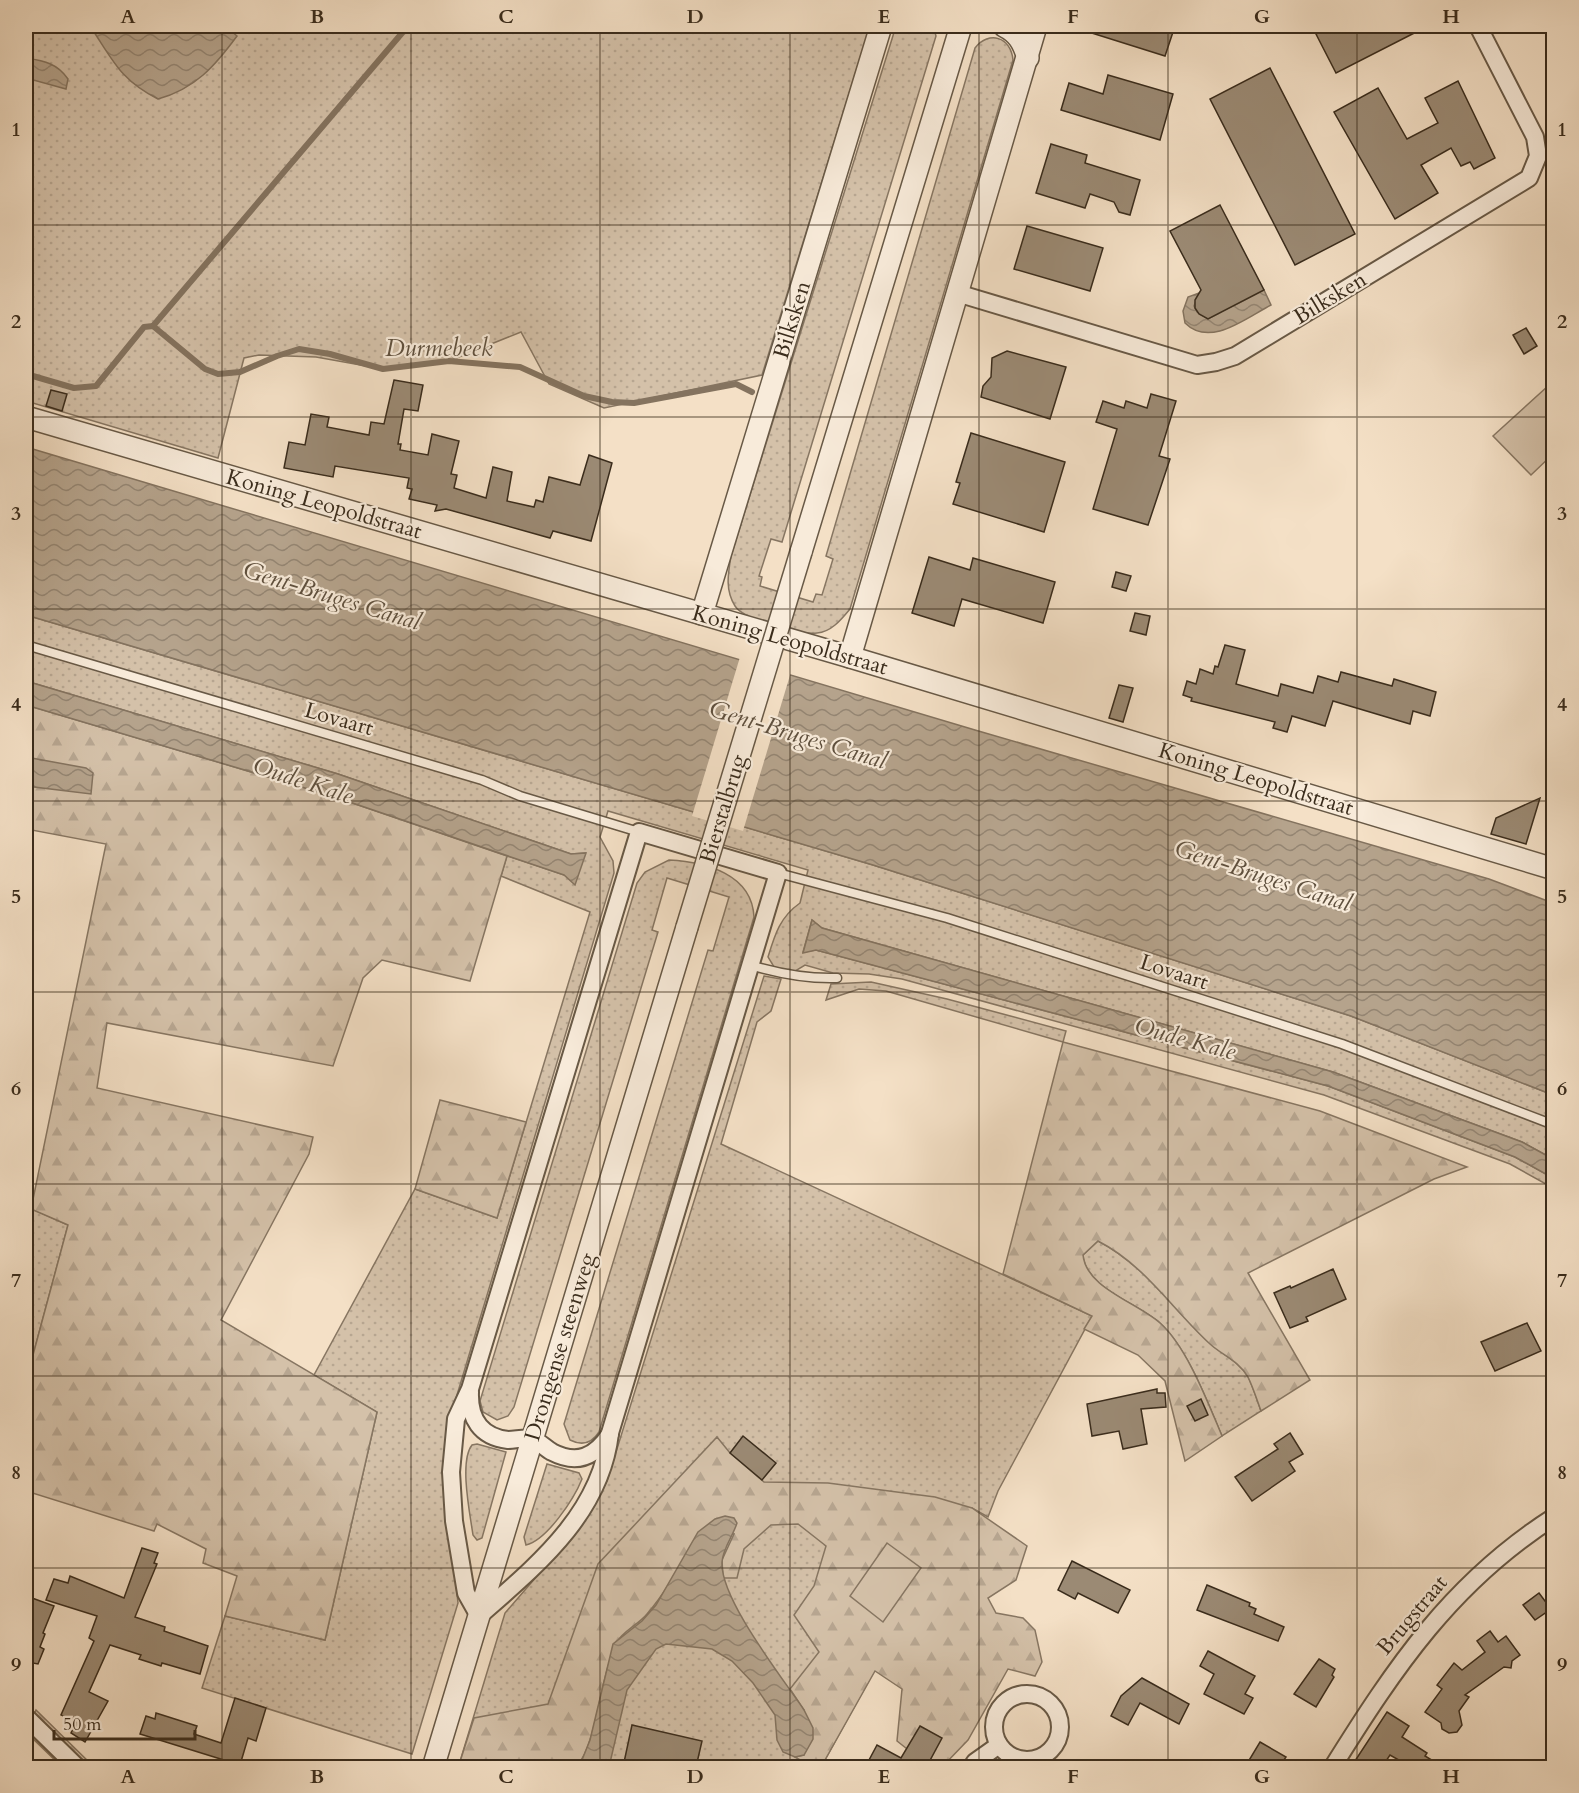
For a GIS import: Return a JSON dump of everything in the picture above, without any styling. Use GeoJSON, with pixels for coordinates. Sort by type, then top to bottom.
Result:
{"type":"FeatureCollection","features":[{"type":"Feature","properties":{"kind":"street","name":"Bilksken"},"geometry":{"type":"LineString","coordinates":[[702,614],[881,26]]}},
{"type":"Feature","properties":{"kind":"street","name":"Bierstalbrug"},"geometry":{"type":"LineString","coordinates":[[687,927],[961,26]]}},
{"type":"Feature","properties":{"kind":"street"},"geometry":{"type":"LineString","coordinates":[[1004,26],[1014,31],[1023,42],[1028,58]]}},
{"type":"Feature","properties":{"kind":"street"},"geometry":{"type":"LineString","coordinates":[[850,657],[1036,26]]}},
{"type":"Feature","properties":{"kind":"street","name":"Bilksken"},"geometry":{"type":"LineString","coordinates":[[957,294],[1197,365],[1235,356],[1529,178],[1538,156],[1535,137],[1478,26]]}},
{"type":"Feature","properties":{"kind":"street","name":"Koning Leopoldstraat"},"geometry":{"type":"LineString","coordinates":[[26,417],[850,657],[1554,869]]}},
{"type":"Feature","properties":{"kind":"street"},"geometry":{"type":"LineString","coordinates":[[639,832],[778,873],[610,1433],[608,1456],[596,1488],[575,1522],[540,1563],[479,1616],[465,1593],[454,1521],[451,1472],[456,1419],[470,1389],[639,832]]}},
{"type":"Feature","properties":{"kind":"street","name":"Drongense steenweg"},"geometry":{"type":"LineString","coordinates":[[433,1767],[687,927]]}},
{"type":"Feature","properties":{"kind":"street"},"geometry":{"type":"LineString","coordinates":[[470,1389],[469,1406],[473,1420],[482,1431],[495,1437],[532,1439],[558,1455],[578,1459],[591,1455],[602,1447],[610,1433]]}},
{"type":"Feature","properties":{"kind":"street","name":"Brugstraat"},"geometry":{"type":"LineString","coordinates":[[1332,1767],[1384,1684],[1441,1611],[1473,1577],[1554,1516]]}},
{"type":"Feature","properties":{"kind":"street"},"geometry":{"type":"LineString","coordinates":[[26,1717],[78,1767]]}},
{"type":"Feature","properties":{"kind":"street"},"geometry":{"type":"LineString","coordinates":[[971,1767],[999,1745]]}},
{"type":"Feature","properties":{"kind":"lane","name":"Lovaart"},"geometry":{"type":"LineString","coordinates":[[26,645],[482,780],[520,796],[639,832]]}},
{"type":"Feature","properties":{"kind":"lane","name":"Lovaart"},"geometry":{"type":"LineString","coordinates":[[778,873],[958,922],[1342,1044],[1554,1125]]}},
{"type":"Feature","properties":{"kind":"lane"},"geometry":{"type":"LineString","coordinates":[[750,965],[782,975],[809,979],[837,978]]}},
{"type":"Feature","properties":{"kind":"green space"},"geometry":{"type":"Polygon","coordinates":[[[26,26],[870,26],[762,375],[604,408],[549,384],[521,332],[449,361],[383,369],[316,357],[259,355],[244,358],[218,458],[26,401],[26,26]]]}},
{"type":"Feature","properties":{"kind":"green space"},"geometry":{"type":"Polygon","coordinates":[[[896,26],[933,26],[936,36],[782,542],[771,539],[759,576],[762,577],[760,586],[813,602],[816,594],[822,595],[833,559],[826,556],[975,48],[987,39],[998,39],[1004,41],[1008,46],[1013,60],[850,609],[827,630],[817,633],[798,632],[760,621],[735,606],[728,576],[731,556],[896,26]]]}},
{"type":"Feature","properties":{"kind":"green space"},"geometry":{"type":"Polygon","coordinates":[[[1548,386],[1553,391],[1553,454],[1531,475],[1493,436],[1548,386]]]}},
{"type":"Feature","properties":{"kind":"green space"},"geometry":{"type":"Polygon","coordinates":[[[26,615],[873,865],[1351,1016],[1553,1095],[1553,1159],[1522,1142],[1333,1072],[822,928],[812,920],[803,952],[816,950],[1328,1086],[1515,1157],[1553,1178],[1553,1188],[1510,1164],[1324,1095],[902,979],[869,974],[833,973],[805,965],[792,973],[774,967],[768,957],[773,941],[783,920],[800,903],[808,870],[608,811],[600,837],[613,861],[614,873],[451,1415],[445,1484],[458,1603],[412,1754],[202,1688],[225,1616],[325,1640],[377,1412],[314,1375],[415,1189],[497,1218],[590,912],[501,876],[507,856],[564,875],[585,853],[571,854],[338,774],[26,681],[26,615]]]}},
{"type":"Feature","properties":{"kind":"green space"},"geometry":{"type":"Polygon","coordinates":[[[26,705],[332,796],[507,856],[470,981],[382,960],[363,978],[333,1066],[107,1023],[97,1088],[313,1137],[309,1154],[221,1320],[377,1412],[325,1640],[225,1616],[237,1576],[203,1563],[206,1549],[157,1524],[154,1531],[26,1491],[26,1381],[68,1225],[31,1209],[106,844],[26,829],[26,705]]]}},
{"type":"Feature","properties":{"kind":"green space"},"geometry":{"type":"Polygon","coordinates":[[[669,860],[698,864],[725,873],[745,890],[751,902],[754,917],[599,1432],[590,1441],[579,1443],[570,1440],[564,1424],[708,950],[713,951],[729,897],[667,878],[652,930],[658,932],[514,1407],[508,1416],[497,1420],[483,1412],[480,1401],[637,883],[645,872],[669,860]]]}},
{"type":"Feature","properties":{"kind":"green space"},"geometry":{"type":"Polygon","coordinates":[[[764,976],[781,979],[771,1011],[757,1022],[721,1144],[1092,1316],[998,1491],[988,1517],[972,1508],[913,1601],[821,1767],[458,1768],[505,1613],[569,1539],[595,1504],[607,1481],[764,976]]]}},
{"type":"Feature","properties":{"kind":"green space"},"geometry":{"type":"Polygon","coordinates":[[[871,982],[947,999],[1066,1031],[1063,1042],[886,991],[859,989],[826,1000],[831,984],[871,982]]]}},
{"type":"Feature","properties":{"kind":"green space"},"geometry":{"type":"Polygon","coordinates":[[[1063,1042],[1320,1111],[1467,1167],[1434,1179],[1248,1273],[1310,1380],[1261,1411],[1252,1385],[1244,1371],[1196,1331],[1130,1262],[1098,1241],[1083,1255],[1086,1267],[1093,1277],[1114,1294],[1150,1315],[1170,1333],[1196,1376],[1222,1436],[1185,1461],[1165,1381],[1138,1355],[1084,1329],[1092,1316],[1003,1274],[1063,1042]]]}},
{"type":"Feature","properties":{"kind":"green space"},"geometry":{"type":"Polygon","coordinates":[[[440,1100],[526,1122],[497,1218],[415,1189],[440,1100]]]}},
{"type":"Feature","properties":{"kind":"green space"},"geometry":{"type":"Polygon","coordinates":[[[26,1206],[68,1225],[26,1381],[26,1206]]]}},
{"type":"Feature","properties":{"kind":"green space"},"geometry":{"type":"Polygon","coordinates":[[[1098,1241],[1130,1262],[1196,1330],[1244,1371],[1261,1411],[1222,1436],[1196,1376],[1170,1333],[1150,1315],[1102,1285],[1086,1267],[1083,1255],[1098,1241]]]}},
{"type":"Feature","properties":{"kind":"green space"},"geometry":{"type":"Polygon","coordinates":[[[717,1437],[730,1453],[764,1482],[828,1483],[935,1497],[972,1508],[1027,1546],[1016,1580],[988,1598],[996,1613],[1023,1618],[1035,1630],[1042,1662],[1035,1676],[1008,1669],[968,1740],[942,1767],[930,1767],[897,1741],[902,1689],[875,1671],[821,1767],[812,1767],[795,1757],[804,1755],[804,1710],[790,1689],[819,1652],[794,1615],[814,1586],[826,1546],[798,1524],[771,1525],[744,1549],[737,1578],[723,1578],[722,1560],[734,1534],[699,1532],[655,1605],[617,1642],[611,1655],[589,1742],[578,1764],[562,1768],[515,1763],[512,1767],[458,1768],[474,1718],[548,1704],[598,1564],[717,1437]]]}},
{"type":"Feature","properties":{"kind":"green space"},"geometry":{"type":"Polygon","coordinates":[[[477,1444],[506,1452],[482,1538],[477,1540],[473,1535],[468,1502],[466,1463],[472,1445],[477,1444]]]}},
{"type":"Feature","properties":{"kind":"green space"},"geometry":{"type":"Polygon","coordinates":[[[547,1464],[579,1473],[582,1479],[559,1518],[534,1542],[526,1545],[524,1537],[547,1464]]]}},
{"type":"Feature","properties":{"kind":"green space"},"geometry":{"type":"Polygon","coordinates":[[[887,1543],[921,1568],[883,1622],[850,1596],[887,1543]]]}},
{"type":"Feature","properties":{"kind":"green space"},"geometry":{"type":"Polygon","coordinates":[[[36,1710],[94,1767],[62,1767],[26,1732],[36,1710]]]}},
{"type":"Feature","properties":{"kind":"water"},"geometry":{"type":"Polygon","coordinates":[[[90,26],[168,26],[171,31],[183,26],[231,26],[229,29],[237,36],[221,57],[193,83],[158,99],[126,77],[90,26]]]}},
{"type":"Feature","properties":{"kind":"water"},"geometry":{"type":"Polygon","coordinates":[[[26,58],[44,62],[59,69],[68,79],[66,89],[26,78],[26,58]]]}},
{"type":"Feature","properties":{"kind":"water"},"geometry":{"type":"Polygon","coordinates":[[[1264,290],[1271,305],[1228,328],[1205,333],[1185,323],[1183,311],[1188,297],[1199,293],[1194,306],[1197,312],[1208,319],[1264,290]]]}},
{"type":"Feature","properties":{"kind":"water","name":"Gent-Bruges Canal"},"geometry":{"type":"Polygon","coordinates":[[[26,447],[975,730],[1489,879],[1553,903],[1553,1095],[1351,1016],[873,865],[26,615],[26,447]]]}},
{"type":"Feature","properties":{"kind":"water","name":"Oude Kale"},"geometry":{"type":"Polygon","coordinates":[[[26,681],[338,774],[571,854],[586,853],[575,885],[564,875],[332,796],[26,705],[26,681]]]}},
{"type":"Feature","properties":{"kind":"water"},"geometry":{"type":"Polygon","coordinates":[[[26,757],[86,768],[93,773],[91,794],[26,786],[26,757]]]}},
{"type":"Feature","properties":{"kind":"water","name":"Oude Kale"},"geometry":{"type":"Polygon","coordinates":[[[812,920],[822,928],[1333,1072],[1522,1142],[1553,1159],[1553,1178],[1515,1157],[1328,1086],[816,950],[803,953],[812,920]]]}},
{"type":"Feature","properties":{"kind":"water"},"geometry":{"type":"Polygon","coordinates":[[[725,1516],[734,1518],[737,1523],[723,1557],[724,1578],[741,1616],[804,1710],[813,1728],[813,1739],[804,1755],[795,1757],[783,1752],[777,1740],[775,1715],[753,1683],[732,1661],[712,1649],[666,1644],[656,1649],[627,1690],[609,1767],[566,1767],[582,1760],[590,1740],[613,1644],[642,1621],[656,1605],[698,1532],[715,1519],[725,1516]]]}},
{"type":"Feature","properties":{"kind":"pier"},"geometry":{"type":"Polygon","coordinates":[[[740,657],[791,672],[743,831],[692,816],[740,657]]]}},
{"type":"Feature","properties":{"kind":"building"},"geometry":{"type":"Polygon","coordinates":[[[1080,26],[1175,26],[1165,56],[1079,29],[1080,26]]]}},
{"type":"Feature","properties":{"kind":"building"},"geometry":{"type":"Polygon","coordinates":[[[1331,26],[1428,26],[1336,73],[1316,34],[1331,26]]]}},
{"type":"Feature","properties":{"kind":"building"},"geometry":{"type":"Polygon","coordinates":[[[1270,68],[1355,234],[1295,265],[1210,99],[1270,68]]]}},
{"type":"Feature","properties":{"kind":"building"},"geometry":{"type":"Polygon","coordinates":[[[1108,75],[1173,94],[1160,140],[1061,110],[1069,83],[1103,94],[1108,75]]]}},
{"type":"Feature","properties":{"kind":"building"},"geometry":{"type":"Polygon","coordinates":[[[1458,81],[1495,158],[1474,169],[1470,162],[1461,166],[1451,148],[1421,165],[1438,193],[1395,219],[1334,112],[1378,88],[1407,139],[1438,123],[1425,98],[1458,81]]]}},
{"type":"Feature","properties":{"kind":"building"},"geometry":{"type":"Polygon","coordinates":[[[1051,144],[1087,155],[1085,163],[1140,180],[1130,215],[1119,212],[1114,202],[1090,194],[1085,208],[1036,193],[1051,144]]]}},
{"type":"Feature","properties":{"kind":"building"},"geometry":{"type":"Polygon","coordinates":[[[1220,205],[1264,290],[1208,319],[1199,314],[1195,308],[1195,300],[1201,290],[1170,231],[1220,205]]]}},
{"type":"Feature","properties":{"kind":"building"},"geometry":{"type":"Polygon","coordinates":[[[1027,226],[1103,248],[1090,291],[1014,269],[1027,226]]]}},
{"type":"Feature","properties":{"kind":"building"},"geometry":{"type":"Polygon","coordinates":[[[1526,328],[1537,346],[1524,354],[1513,335],[1526,328]]]}},
{"type":"Feature","properties":{"kind":"building"},"geometry":{"type":"Polygon","coordinates":[[[1007,351],[1066,367],[1050,419],[981,397],[983,386],[991,377],[992,358],[1007,351]]]}},
{"type":"Feature","properties":{"kind":"building"},"geometry":{"type":"Polygon","coordinates":[[[394,380],[423,385],[418,411],[404,409],[398,444],[401,444],[400,450],[428,455],[432,434],[459,441],[451,474],[457,475],[454,488],[486,498],[493,467],[512,472],[507,501],[534,507],[536,500],[543,502],[549,477],[580,485],[589,455],[612,463],[591,541],[553,531],[550,538],[446,509],[435,511],[437,505],[409,499],[412,489],[407,488],[409,478],[335,466],[333,477],[284,468],[289,442],[305,445],[311,414],[329,417],[327,427],[369,435],[371,422],[384,424],[394,380]]]}},
{"type":"Feature","properties":{"kind":"building"},"geometry":{"type":"Polygon","coordinates":[[[51,390],[67,394],[62,411],[46,406],[51,390]]]}},
{"type":"Feature","properties":{"kind":"building"},"geometry":{"type":"Polygon","coordinates":[[[1151,394],[1176,401],[1159,456],[1170,459],[1148,525],[1093,509],[1117,429],[1096,422],[1103,401],[1124,408],[1126,401],[1147,408],[1151,394]]]}},
{"type":"Feature","properties":{"kind":"building"},"geometry":{"type":"Polygon","coordinates":[[[971,433],[1065,462],[1044,532],[953,504],[960,483],[956,482],[971,433]]]}},
{"type":"Feature","properties":{"kind":"building"},"geometry":{"type":"Polygon","coordinates":[[[929,557],[970,570],[973,558],[1055,582],[1043,623],[962,599],[954,626],[912,613],[929,557]]]}},
{"type":"Feature","properties":{"kind":"building"},"geometry":{"type":"Polygon","coordinates":[[[1116,572],[1131,576],[1126,591],[1112,587],[1116,572]]]}},
{"type":"Feature","properties":{"kind":"building"},"geometry":{"type":"Polygon","coordinates":[[[1135,613],[1150,616],[1146,635],[1130,631],[1135,613]]]}},
{"type":"Feature","properties":{"kind":"building"},"geometry":{"type":"Polygon","coordinates":[[[1225,645],[1245,650],[1236,684],[1278,696],[1281,684],[1313,693],[1318,676],[1338,682],[1341,672],[1392,686],[1394,679],[1436,692],[1430,716],[1413,711],[1410,724],[1333,701],[1325,726],[1292,716],[1287,732],[1273,728],[1275,722],[1191,701],[1192,698],[1183,695],[1187,681],[1196,684],[1200,669],[1213,674],[1215,666],[1218,667],[1225,645]]]}},
{"type":"Feature","properties":{"kind":"building"},"geometry":{"type":"Polygon","coordinates":[[[1119,685],[1133,688],[1123,722],[1109,718],[1119,685]]]}},
{"type":"Feature","properties":{"kind":"building"},"geometry":{"type":"Polygon","coordinates":[[[1540,798],[1526,844],[1491,834],[1496,818],[1540,798]]]}},
{"type":"Feature","properties":{"kind":"building"},"geometry":{"type":"Polygon","coordinates":[[[1333,1269],[1346,1299],[1306,1317],[1308,1321],[1290,1328],[1274,1293],[1333,1269]]]}},
{"type":"Feature","properties":{"kind":"building"},"geometry":{"type":"Polygon","coordinates":[[[1527,1323],[1541,1351],[1495,1371],[1481,1342],[1527,1323]]]}},
{"type":"Feature","properties":{"kind":"building"},"geometry":{"type":"Polygon","coordinates":[[[1157,1389],[1157,1393],[1165,1393],[1166,1407],[1141,1409],[1147,1444],[1123,1449],[1119,1431],[1092,1436],[1087,1404],[1157,1389]]]}},
{"type":"Feature","properties":{"kind":"building"},"geometry":{"type":"Polygon","coordinates":[[[1201,1399],[1208,1415],[1195,1421],[1187,1406],[1201,1399]]]}},
{"type":"Feature","properties":{"kind":"building"},"geometry":{"type":"Polygon","coordinates":[[[1290,1433],[1303,1454],[1289,1462],[1295,1471],[1252,1501],[1235,1477],[1278,1449],[1274,1444],[1290,1433]]]}},
{"type":"Feature","properties":{"kind":"building"},"geometry":{"type":"Polygon","coordinates":[[[743,1436],[776,1463],[762,1480],[730,1453],[743,1436]]]}},
{"type":"Feature","properties":{"kind":"building"},"geometry":{"type":"Polygon","coordinates":[[[142,1548],[158,1553],[154,1563],[157,1564],[135,1617],[165,1627],[164,1631],[208,1646],[200,1674],[139,1659],[141,1655],[110,1645],[89,1692],[108,1701],[85,1742],[71,1733],[76,1722],[61,1715],[94,1641],[89,1638],[97,1616],[46,1600],[54,1579],[68,1583],[70,1576],[124,1598],[142,1548]]]}},
{"type":"Feature","properties":{"kind":"building"},"geometry":{"type":"Polygon","coordinates":[[[1072,1561],[1130,1590],[1118,1613],[1078,1593],[1075,1599],[1058,1590],[1072,1561]]]}},
{"type":"Feature","properties":{"kind":"building"},"geometry":{"type":"Polygon","coordinates":[[[1207,1585],[1250,1603],[1249,1606],[1256,1609],[1254,1614],[1284,1627],[1278,1641],[1197,1610],[1207,1585]]]}},
{"type":"Feature","properties":{"kind":"building"},"geometry":{"type":"Polygon","coordinates":[[[1539,1593],[1551,1609],[1535,1620],[1523,1605],[1539,1593]]]}},
{"type":"Feature","properties":{"kind":"building"},"geometry":{"type":"Polygon","coordinates":[[[32,1598],[54,1606],[43,1633],[45,1634],[40,1647],[44,1649],[38,1664],[33,1663],[26,1681],[26,1627],[30,1615],[26,1614],[32,1598]]]}},
{"type":"Feature","properties":{"kind":"building"},"geometry":{"type":"Polygon","coordinates":[[[1490,1631],[1498,1642],[1506,1636],[1520,1655],[1512,1661],[1511,1668],[1504,1667],[1465,1695],[1469,1697],[1459,1711],[1462,1725],[1457,1732],[1449,1733],[1442,1729],[1441,1723],[1425,1712],[1442,1689],[1437,1685],[1454,1663],[1462,1670],[1485,1652],[1477,1641],[1490,1631]]]}},
{"type":"Feature","properties":{"kind":"building"},"geometry":{"type":"Polygon","coordinates":[[[1208,1651],[1255,1676],[1245,1694],[1253,1698],[1244,1714],[1204,1694],[1214,1674],[1200,1666],[1208,1651]]]}},
{"type":"Feature","properties":{"kind":"building"},"geometry":{"type":"Polygon","coordinates":[[[1319,1659],[1335,1669],[1332,1675],[1334,1677],[1316,1707],[1294,1694],[1319,1659]]]}},
{"type":"Feature","properties":{"kind":"building"},"geometry":{"type":"Polygon","coordinates":[[[1142,1678],[1189,1704],[1179,1724],[1140,1703],[1128,1725],[1111,1716],[1121,1696],[1142,1678]]]}},
{"type":"Feature","properties":{"kind":"building"},"geometry":{"type":"Polygon","coordinates":[[[235,1698],[266,1708],[256,1741],[248,1738],[240,1765],[140,1734],[146,1716],[155,1719],[156,1713],[197,1726],[194,1734],[221,1743],[235,1698]]]}},
{"type":"Feature","properties":{"kind":"building"},"geometry":{"type":"Polygon","coordinates":[[[1387,1712],[1409,1726],[1402,1737],[1427,1753],[1425,1756],[1443,1767],[1411,1767],[1390,1755],[1382,1767],[1351,1767],[1387,1712]]]}},
{"type":"Feature","properties":{"kind":"building"},"geometry":{"type":"Polygon","coordinates":[[[632,1725],[702,1741],[696,1767],[623,1767],[632,1725]]]}},
{"type":"Feature","properties":{"kind":"building"},"geometry":{"type":"Polygon","coordinates":[[[920,1726],[942,1738],[928,1764],[915,1766],[917,1767],[877,1767],[868,1762],[877,1745],[901,1758],[920,1726]]]}},
{"type":"Feature","properties":{"kind":"building"},"geometry":{"type":"Polygon","coordinates":[[[1260,1742],[1286,1757],[1279,1767],[1245,1767],[1260,1742]]]}},
{"type":"Feature","properties":{"kind":"waterway"},"geometry":{"type":"LineString","coordinates":[[153,326],[408,26]]}},
{"type":"Feature","properties":{"kind":"waterway","name":"Durmebeek"},"geometry":{"type":"LineString","coordinates":[[26,374],[74,388],[96,386],[144,327],[153,326],[205,369],[218,374],[240,372],[299,349],[330,354],[383,369],[449,361],[520,367],[584,396],[612,402],[634,403],[736,384],[752,392]]}}]}
